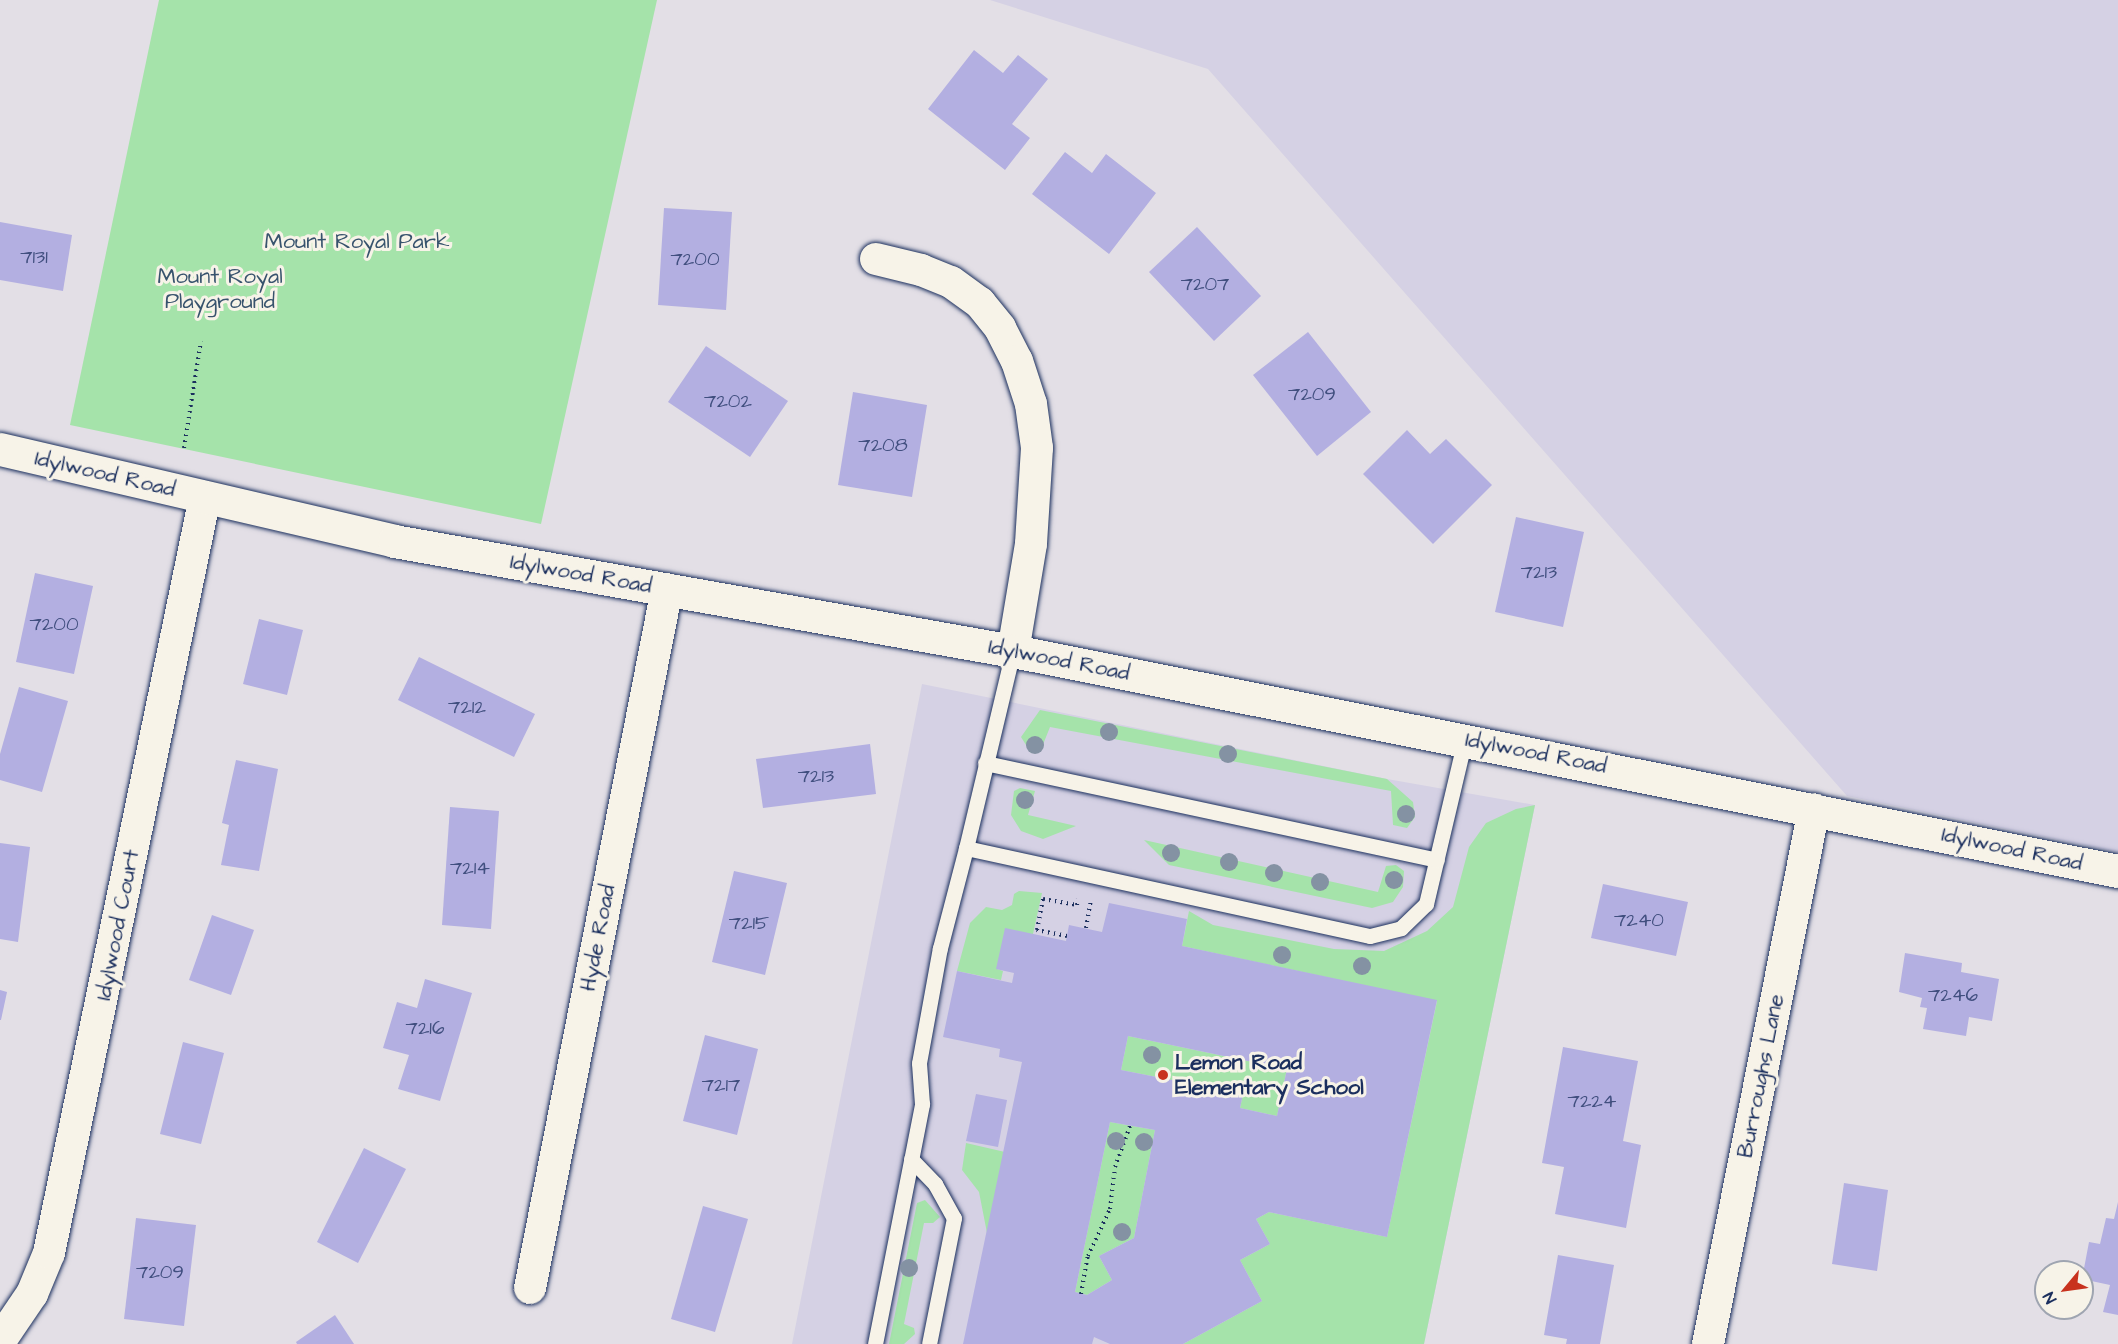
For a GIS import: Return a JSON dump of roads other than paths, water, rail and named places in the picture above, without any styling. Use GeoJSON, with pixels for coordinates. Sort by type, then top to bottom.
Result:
{"type":"FeatureCollection","features":[{"type":"Feature","properties":{"kind":"main road","name":"Idylwood Road"},"geometry":{"type":"LineString","coordinates":[[0,449],[394,541],[1013,651],[1465,739],[2118,871]]}},
{"type":"Feature","properties":{"kind":"street"},"geometry":{"type":"LineString","coordinates":[[876,259],[921,270],[951,282],[980,303],[1000,328],[1017,361],[1031,404],[1037,459],[1031,544],[1013,651]]}},
{"type":"Feature","properties":{"kind":"street","name":"Idylwood Court"},"geometry":{"type":"LineString","coordinates":[[0,1341],[32,1294],[49,1253],[205,496]]}},
{"type":"Feature","properties":{"kind":"street","name":"Hyde Road"},"geometry":{"type":"LineString","coordinates":[[530,1288],[667,589]]}},
{"type":"Feature","properties":{"kind":"street","name":"Burroughs Lane"},"geometry":{"type":"LineString","coordinates":[[1708,1344],[1814,809]]}},
{"type":"Feature","properties":{"kind":"lane"},"geometry":{"type":"LineString","coordinates":[[875,1344],[922,1104],[919,1063],[940,948],[1013,651]]}},
{"type":"Feature","properties":{"kind":"lane"},"geometry":{"type":"LineString","coordinates":[[966,848],[1370,936],[1401,928],[1426,904],[1465,739]]}},
{"type":"Feature","properties":{"kind":"lane"},"geometry":{"type":"LineString","coordinates":[[985,763],[1437,860]]}},
{"type":"Feature","properties":{"kind":"lane"},"geometry":{"type":"LineString","coordinates":[[911,1159],[935,1184],[954,1218],[929,1344]]}},
{"type":"Feature","properties":{"kind":"place","name":"Lemon Road Elementary School"},"geometry":{"type":"Point","coordinates":[1163,1075]}},
{"type":"Feature","properties":{"kind":"park label","name":"Mount Royal Park"},"geometry":{"type":"Point","coordinates":[357,242]}},
{"type":"Feature","properties":{"kind":"park label","name":"Mount Royal Playground"},"geometry":{"type":"Point","coordinates":[220,288]}}]}
